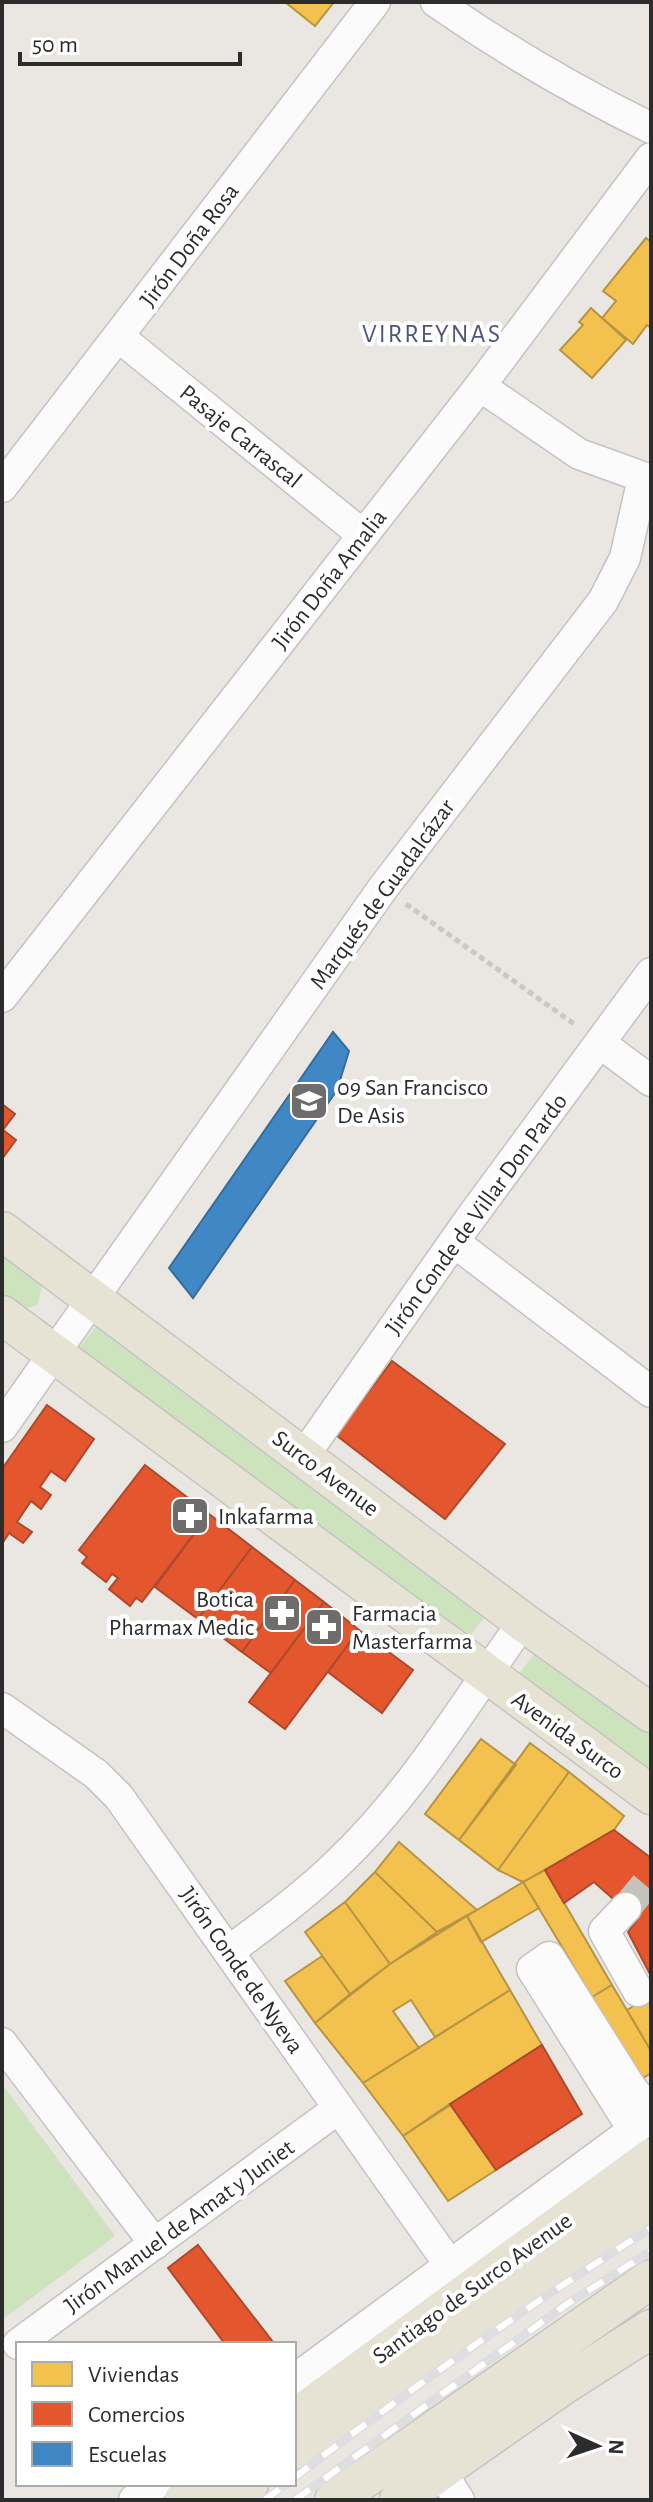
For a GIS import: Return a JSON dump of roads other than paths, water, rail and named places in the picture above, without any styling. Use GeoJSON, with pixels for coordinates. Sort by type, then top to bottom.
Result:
{"type":"FeatureCollection","features":[{"type":"Feature","properties":{"kind":"main road","name":"Surco Avenue"},"geometry":{"type":"LineString","coordinates":[[2,1231],[523,1622],[651,1713]]}},
{"type":"Feature","properties":{"kind":"main road"},"geometry":{"type":"LineString","coordinates":[[2,1315],[485,1675]]}},
{"type":"Feature","properties":{"kind":"main road","name":"Avenida Surco"},"geometry":{"type":"LineString","coordinates":[[485,1675],[651,1795]]}},
{"type":"Feature","properties":{"kind":"main road","name":"Santiago de Surco Avenue"},"geometry":{"type":"LineString","coordinates":[[296,2417],[647,2130]]}},
{"type":"Feature","properties":{"kind":"main road","name":"Santiago de Surco Avenue"},"geometry":{"type":"LineString","coordinates":[[296,2449],[651,2202]]}},
{"type":"Feature","properties":{"kind":"main road"},"geometry":{"type":"LineString","coordinates":[[565,2384],[651,2281]]}},
{"type":"Feature","properties":{"kind":"main road"},"geometry":{"type":"LineString","coordinates":[[334,2500],[651,2281]]}},
{"type":"Feature","properties":{"kind":"main road"},"geometry":{"type":"LineString","coordinates":[[399,2500],[449,2485],[565,2384],[651,2329]]}},
{"type":"Feature","properties":{"kind":"main road"},"geometry":{"type":"LineString","coordinates":[[184,2500],[203,2486]]}},
{"type":"Feature","properties":{"kind":"main road"},"geometry":{"type":"LineString","coordinates":[[228,2500],[246,2486]]}},
{"type":"Feature","properties":{"kind":"street","name":"Jirón Doña Rosa"},"geometry":{"type":"LineString","coordinates":[[2,487],[14,450],[119,337],[375,2]]}},
{"type":"Feature","properties":{"kind":"street"},"geometry":{"type":"LineString","coordinates":[[436,2],[571,89],[651,128]]}},
{"type":"Feature","properties":{"kind":"street","name":"Jirón Doña Amalia"},"geometry":{"type":"LineString","coordinates":[[2,997],[480,386],[651,158]]}},
{"type":"Feature","properties":{"kind":"street","name":"Pasaje Carrascal"},"geometry":{"type":"LineString","coordinates":[[119,337],[363,535]]}},
{"type":"Feature","properties":{"kind":"street"},"geometry":{"type":"LineString","coordinates":[[480,386],[579,454],[647,479]]}},
{"type":"Feature","properties":{"kind":"street","name":"Marqués de Guadalcázar"},"geometry":{"type":"LineString","coordinates":[[2,1427],[95,1300],[109,1273],[126,1255],[383,888],[603,601],[625,558],[647,479]]}},
{"type":"Feature","properties":{"kind":"street","name":"Jirón Conde de Villar Don Pardo"},"geometry":{"type":"LineString","coordinates":[[303,1457],[454,1242],[651,973]]}},
{"type":"Feature","properties":{"kind":"street"},"geometry":{"type":"LineString","coordinates":[[600,1043],[651,1081]]}},
{"type":"Feature","properties":{"kind":"street"},"geometry":{"type":"LineString","coordinates":[[454,1242],[651,1392]]}},
{"type":"Feature","properties":{"kind":"street"},"geometry":{"type":"LineString","coordinates":[[229,1951],[290,1906],[340,1861],[408,1783],[523,1622]]}},
{"type":"Feature","properties":{"kind":"street","name":"Jirón Conde de Nyeva"},"geometry":{"type":"LineString","coordinates":[[2,1708],[108,1785],[449,2264]]}},
{"type":"Feature","properties":{"kind":"street"},"geometry":{"type":"LineString","coordinates":[[626,1908],[604,1931],[638,1991]]}},
{"type":"Feature","properties":{"kind":"street"},"geometry":{"type":"LineString","coordinates":[[549,1957],[630,2086],[647,2130],[532,1969],[549,1957]]}},
{"type":"Feature","properties":{"kind":"street"},"geometry":{"type":"LineString","coordinates":[[2,2043],[155,2244]]}},
{"type":"Feature","properties":{"kind":"street","name":"Jirón Manuel de Amat y Juniet"},"geometry":{"type":"LineString","coordinates":[[21,2342],[339,2108]]}},
{"type":"Feature","properties":{"kind":"street"},"geometry":{"type":"LineString","coordinates":[[296,2379],[449,2264],[647,2130]]}},
{"type":"Feature","properties":{"kind":"street"},"geometry":{"type":"LineString","coordinates":[[134,2500],[153,2486]]}},
{"type":"Feature","properties":{"kind":"tunnel"},"geometry":{"type":"LineString","coordinates":[[626,1908],[651,1878]]}},
{"type":"Feature","properties":{"kind":"railway"},"geometry":{"type":"LineString","coordinates":[[296,2476],[470,2348],[651,2228]]}},
{"type":"Feature","properties":{"kind":"railway"},"geometry":{"type":"LineString","coordinates":[[295,2500],[567,2304],[651,2251]]}},
{"type":"Feature","properties":{"kind":"railway"},"geometry":{"type":"LineString","coordinates":[[265,2500],[283,2486]]}},
{"type":"Feature","properties":{"kind":"place","name":"09 San Francisco De Asis"},"geometry":{"type":"Point","coordinates":[309,1101]}},
{"type":"Feature","properties":{"kind":"place","name":"Inkafarma"},"geometry":{"type":"Point","coordinates":[190,1516]}},
{"type":"Feature","properties":{"kind":"place","name":"Botica Pharmax Medic"},"geometry":{"type":"Point","coordinates":[282,1613]}},
{"type":"Feature","properties":{"kind":"place","name":"Farmacia Masterfarma"},"geometry":{"type":"Point","coordinates":[324,1627]}},
{"type":"Feature","properties":{"kind":"district","name":"VIRREYNAS"},"geometry":{"type":"Point","coordinates":[432,333]}}]}
